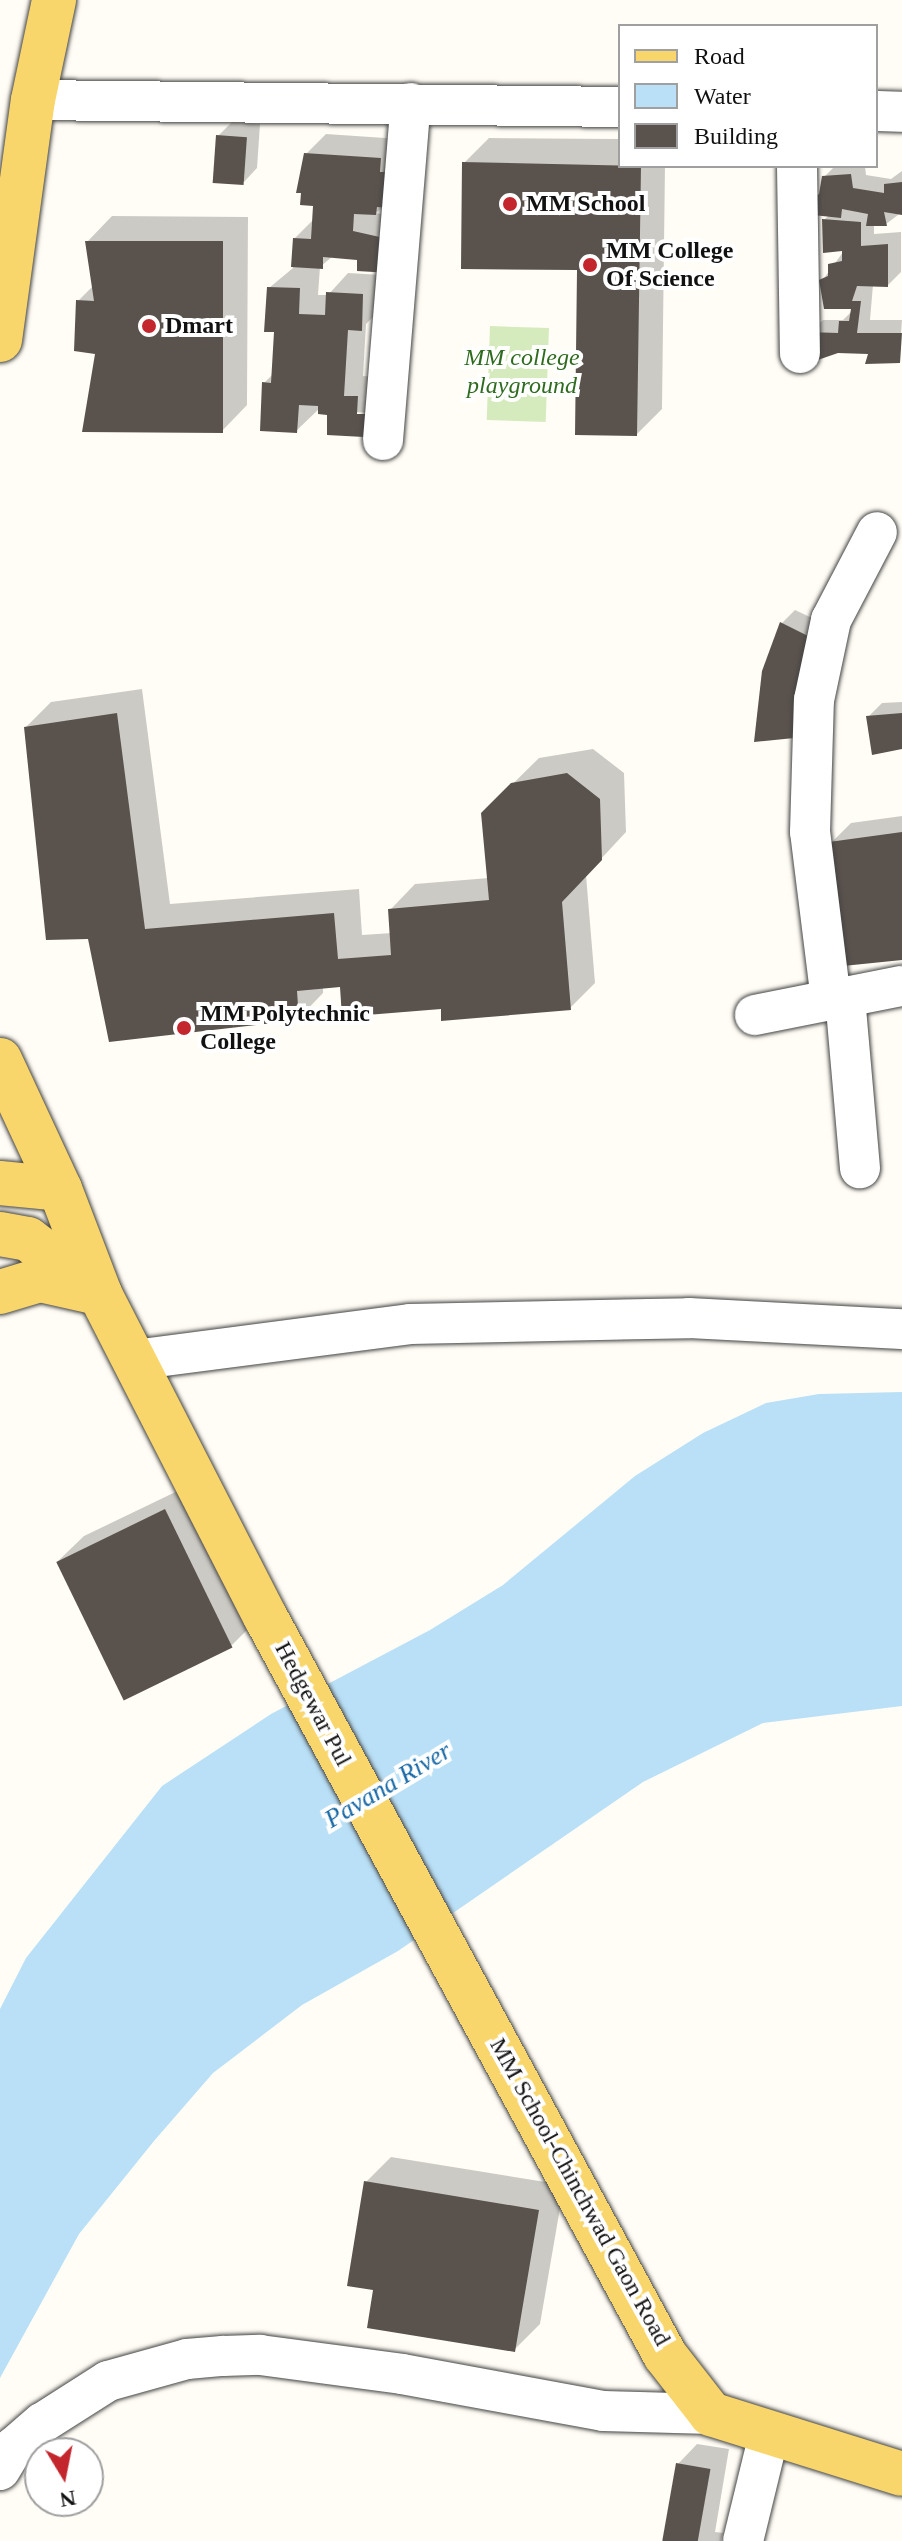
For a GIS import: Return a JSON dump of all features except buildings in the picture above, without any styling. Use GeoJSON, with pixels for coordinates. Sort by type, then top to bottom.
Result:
{"type":"FeatureCollection","features":[{"type":"Feature","properties":{"kind":"main road"},"geometry":{"type":"LineString","coordinates":[[0,340],[33,100],[54,0]]}},
{"type":"Feature","properties":{"kind":"main road","name":"Hedgewar Pul"},"geometry":{"type":"LineString","coordinates":[[0,1060],[60,1189],[100,1294],[266,1618],[474,2001]]}},
{"type":"Feature","properties":{"kind":"main road"},"geometry":{"type":"LineString","coordinates":[[0,1183],[60,1189]]}},
{"type":"Feature","properties":{"kind":"main road"},"geometry":{"type":"LineString","coordinates":[[0,1234],[28,1239],[100,1294]]}},
{"type":"Feature","properties":{"kind":"main road"},"geometry":{"type":"LineString","coordinates":[[0,1292],[40,1280],[100,1294]]}},
{"type":"Feature","properties":{"kind":"main road","name":"MM School-Chinchwad Gaon Road"},"geometry":{"type":"LineString","coordinates":[[474,2001],[665,2355],[711,2414]]}},
{"type":"Feature","properties":{"kind":"main road"},"geometry":{"type":"LineString","coordinates":[[711,2414],[902,2474]]}},
{"type":"Feature","properties":{"kind":"street"},"geometry":{"type":"LineString","coordinates":[[33,100],[618,107]]}},
{"type":"Feature","properties":{"kind":"street"},"geometry":{"type":"LineString","coordinates":[[383,440],[411,103]]}},
{"type":"Feature","properties":{"kind":"street"},"geometry":{"type":"LineString","coordinates":[[878,111],[902,112]]}},
{"type":"Feature","properties":{"kind":"street"},"geometry":{"type":"LineString","coordinates":[[797,168],[800,353]]}},
{"type":"Feature","properties":{"kind":"street"},"geometry":{"type":"LineString","coordinates":[[860,1168],[838,999],[810,832],[814,700],[831,620],[877,532]]}},
{"type":"Feature","properties":{"kind":"street"},"geometry":{"type":"LineString","coordinates":[[755,1015],[902,986]]}},
{"type":"Feature","properties":{"kind":"street"},"geometry":{"type":"LineString","coordinates":[[134,1360],[410,1324],[689,1318],[902,1329]]}},
{"type":"Feature","properties":{"kind":"street"},"geometry":{"type":"LineString","coordinates":[[0,2470],[14,2447],[42,2423],[108,2381],[187,2359],[223,2356],[260,2355],[402,2374],[603,2411],[711,2414]]}},
{"type":"Feature","properties":{"kind":"street"},"geometry":{"type":"LineString","coordinates":[[743,2541],[769,2434]]}},
{"type":"Feature","properties":{"kind":"green space","name":"MM college playground"},"geometry":{"type":"Polygon","coordinates":[[[490,326],[549,328],[546,422],[487,420],[490,326]]]}},
{"type":"Feature","properties":{"kind":"water","name":"Pavana River"},"geometry":{"type":"Polygon","coordinates":[[[902,1392],[902,1706],[763,1723],[643,1782],[398,1951],[302,2005],[213,2073],[154,2141],[79,2234],[0,2378],[0,2009],[26,1958],[162,1786],[271,1714],[430,1630],[503,1585],[635,1476],[703,1433],[766,1403],[819,1394],[902,1392]]]}},
{"type":"Feature","properties":{"kind":"place","name":"MM School"},"geometry":{"type":"Point","coordinates":[510,204]}},
{"type":"Feature","properties":{"kind":"place","name":"MM College Of Science"},"geometry":{"type":"Point","coordinates":[590,265]}},
{"type":"Feature","properties":{"kind":"place","name":"Dmart"},"geometry":{"type":"Point","coordinates":[149,326]}},
{"type":"Feature","properties":{"kind":"place","name":"MM Polytechnic College"},"geometry":{"type":"Point","coordinates":[184,1028]}}]}
